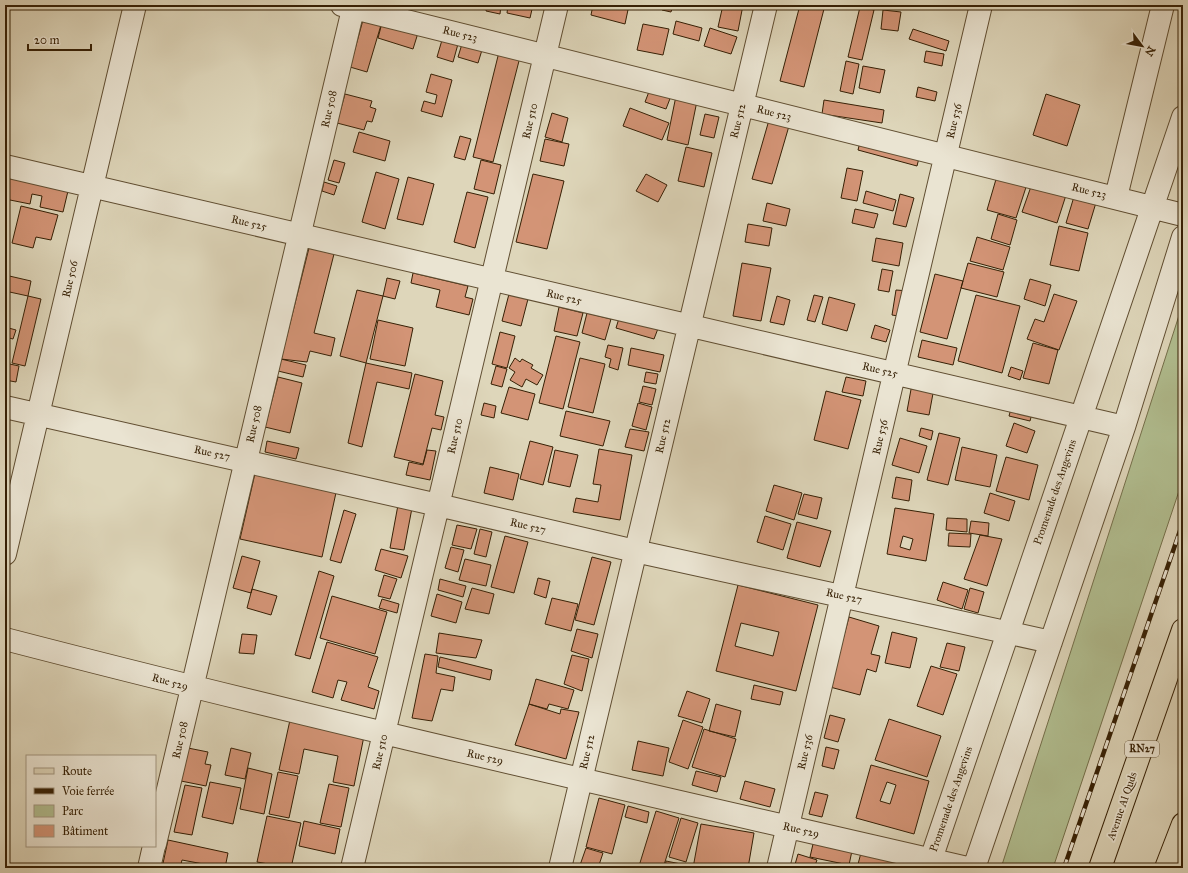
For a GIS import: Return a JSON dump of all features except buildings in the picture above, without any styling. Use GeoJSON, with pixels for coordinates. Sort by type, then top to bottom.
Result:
{"type":"FeatureCollection","features":[{"type":"Feature","properties":{"kind":"main road","name":"Avenue Al Quds"},"geometry":{"type":"LineString","coordinates":[[1100,868],[1183,630]]}},
{"type":"Feature","properties":{"kind":"main road"},"geometry":{"type":"LineString","coordinates":[[1166,868],[1183,824]]}},
{"type":"Feature","properties":{"kind":"street","name":"Rue 506"},"geometry":{"type":"LineString","coordinates":[[5,554],[135,5]]}},
{"type":"Feature","properties":{"kind":"street","name":"Rue 510"},"geometry":{"type":"LineString","coordinates":[[352,868],[557,5]]}},
{"type":"Feature","properties":{"kind":"street","name":"Rue 512"},"geometry":{"type":"LineString","coordinates":[[560,868],[766,5]]}},
{"type":"Feature","properties":{"kind":"street","name":"Rue 536"},"geometry":{"type":"LineString","coordinates":[[778,868],[981,5]]}},
{"type":"Feature","properties":{"kind":"street"},"geometry":{"type":"LineString","coordinates":[[1116,197],[1163,5]]}},
{"type":"Feature","properties":{"kind":"street","name":"Rue 523"},"geometry":{"type":"LineString","coordinates":[[350,6],[1183,215]]}},
{"type":"Feature","properties":{"kind":"street","name":"Rue 508"},"geometry":{"type":"LineString","coordinates":[[156,841],[299,234],[350,6]]}},
{"type":"Feature","properties":{"kind":"street","name":"Promenade des Angevins"},"geometry":{"type":"LineString","coordinates":[[929,864],[1183,117]]}},
{"type":"Feature","properties":{"kind":"street","name":"Rue 525"},"geometry":{"type":"LineString","coordinates":[[5,166],[1124,427]]}},
{"type":"Feature","properties":{"kind":"street"},"geometry":{"type":"LineString","coordinates":[[974,868],[1124,427],[1183,237]]}},
{"type":"Feature","properties":{"kind":"street","name":"Rue 527"},"geometry":{"type":"LineString","coordinates":[[5,407],[438,504],[635,551],[842,595],[1051,642]]}},
{"type":"Feature","properties":{"kind":"street","name":"Rue 529"},"geometry":{"type":"LineString","coordinates":[[5,639],[192,688],[384,734],[788,826],[929,864],[968,868]]}},
{"type":"Feature","properties":{"kind":"street","name":"Rue 508"},"geometry":{"type":"LineString","coordinates":[[149,868],[154,847]]}},
{"type":"Feature","properties":{"kind":"green space"},"geometry":{"type":"Polygon","coordinates":[[[1183,303],[1183,479],[1053,868],[1001,868],[1183,303]]]}},
{"type":"Feature","properties":{"kind":"railway"},"geometry":{"type":"LineString","coordinates":[[1064,868],[1183,522]]}}]}
